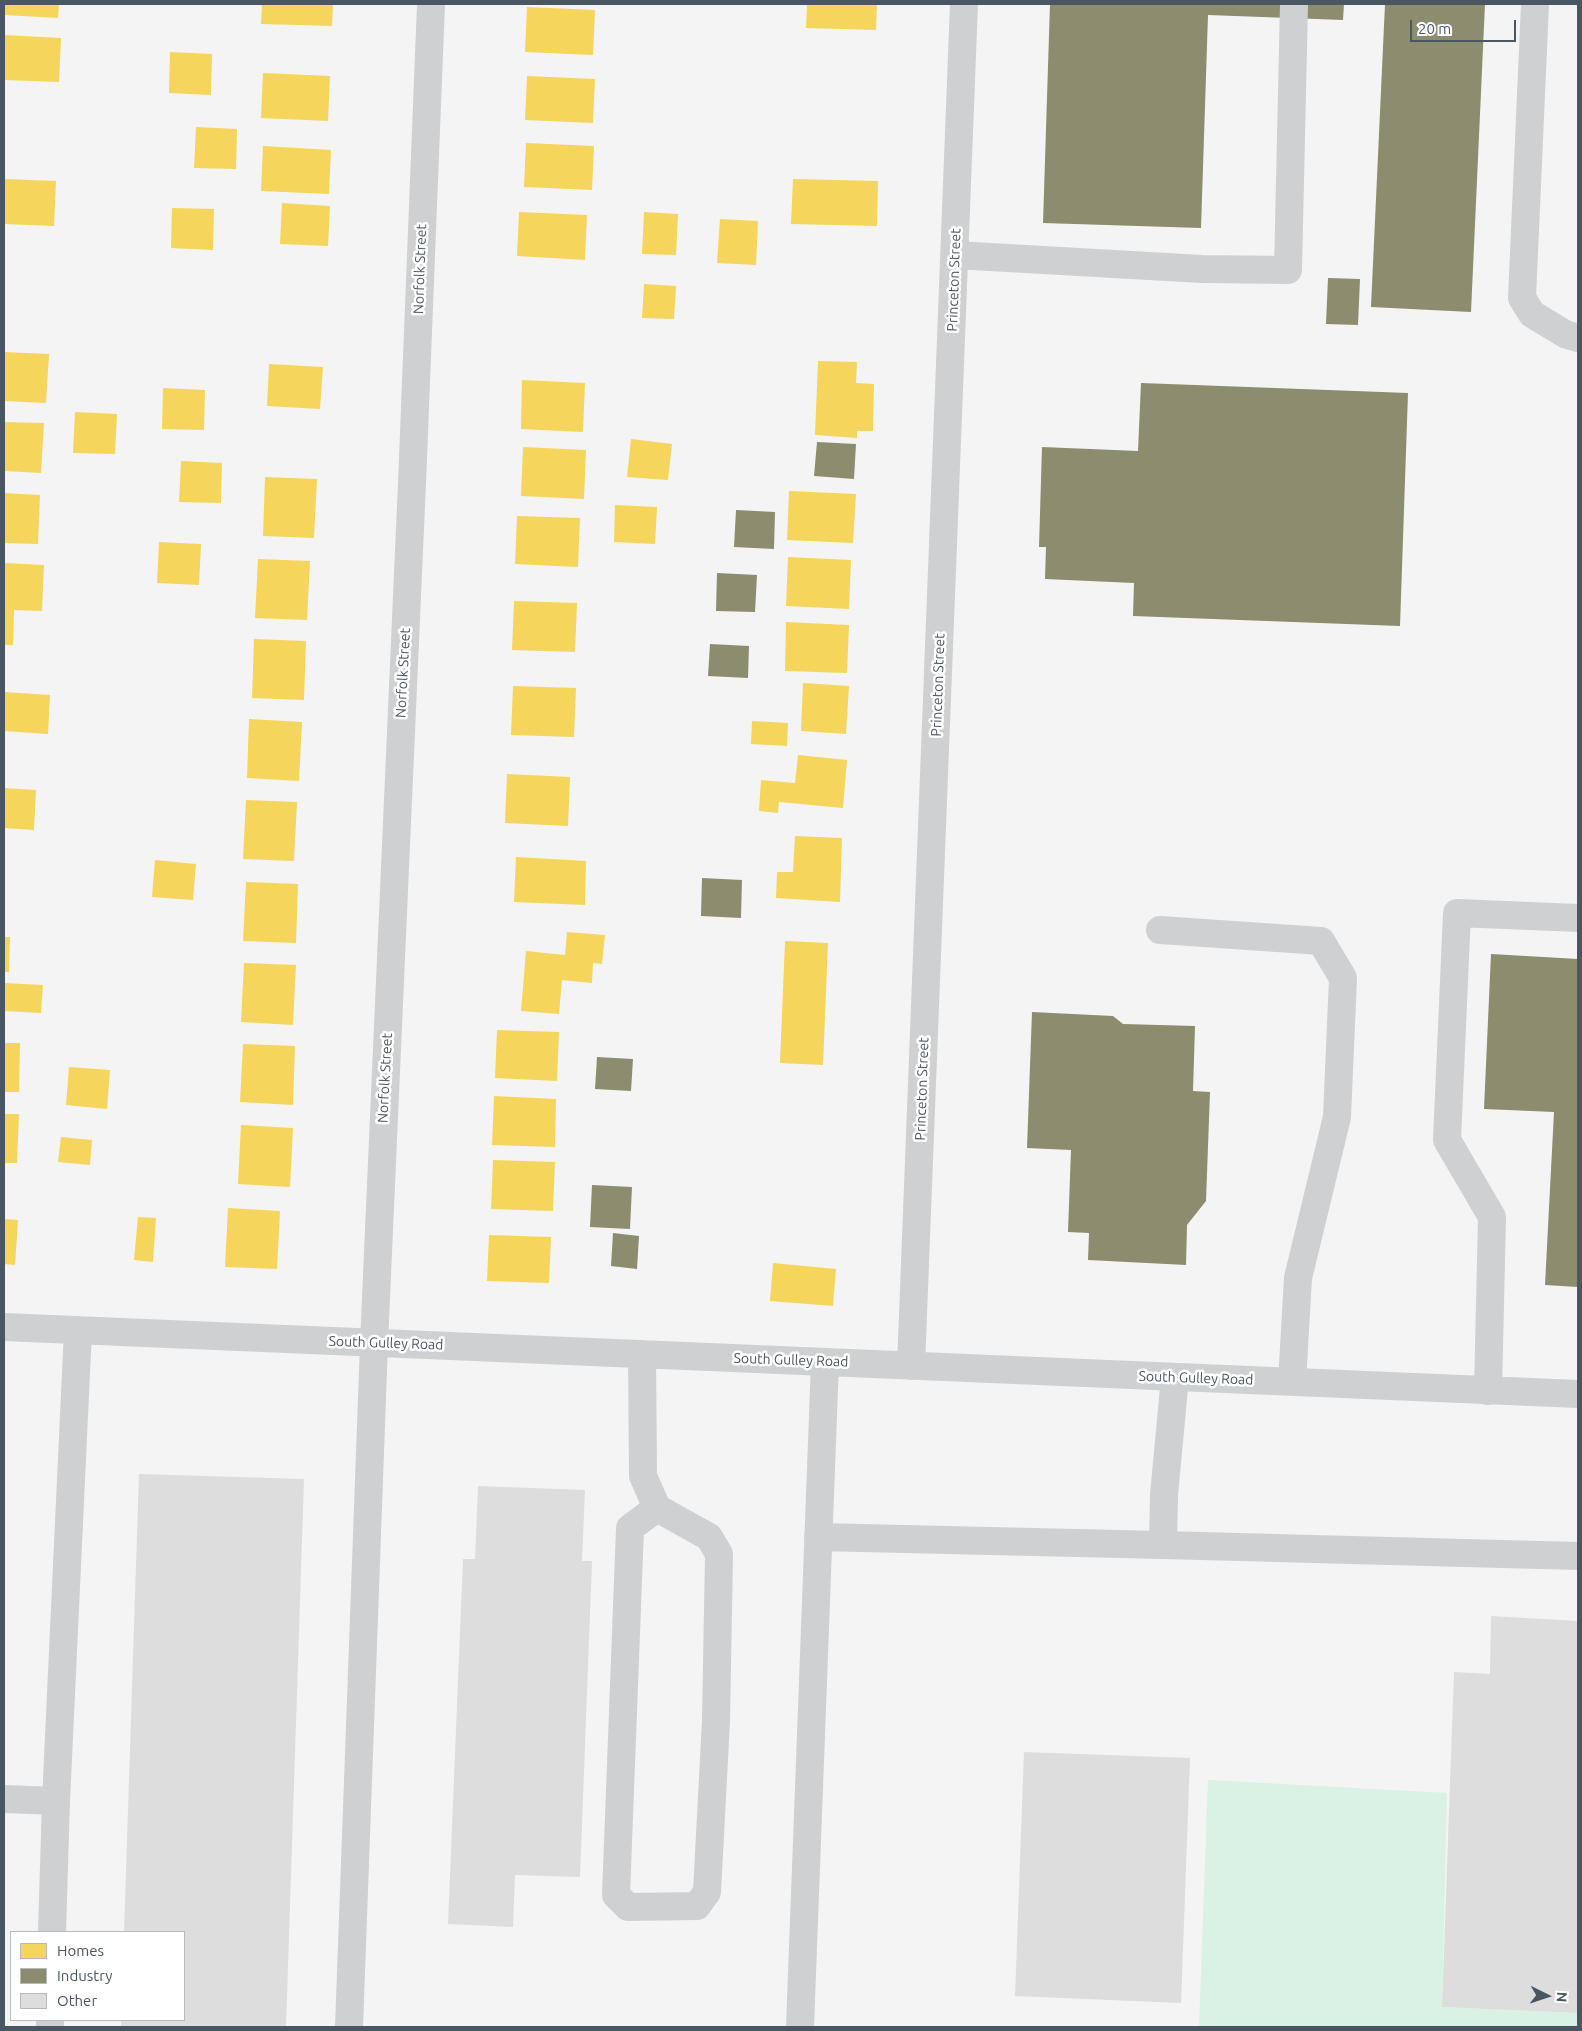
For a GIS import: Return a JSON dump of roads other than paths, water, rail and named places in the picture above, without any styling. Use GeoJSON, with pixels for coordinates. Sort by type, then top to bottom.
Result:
{"type":"FeatureCollection","features":[{"type":"Feature","properties":{"kind":"street","name":"Norfolk Street"},"geometry":{"type":"LineString","coordinates":[[349,2027],[374,1343],[431,4]]}},
{"type":"Feature","properties":{"kind":"street","name":"Princeton Street"},"geometry":{"type":"LineString","coordinates":[[911,1366],[964,4]]}},
{"type":"Feature","properties":{"kind":"street"},"geometry":{"type":"LineString","coordinates":[[955,255],[1202,269],[1288,270],[1294,4]]}},
{"type":"Feature","properties":{"kind":"street"},"geometry":{"type":"LineString","coordinates":[[1535,4],[1522,298],[1532,314],[1565,334],[1578,338]]}},
{"type":"Feature","properties":{"kind":"street"},"geometry":{"type":"LineString","coordinates":[[1488,1391],[1492,1217],[1447,1140],[1457,913],[1578,918]]}},
{"type":"Feature","properties":{"kind":"street"},"geometry":{"type":"LineString","coordinates":[[1160,930],[1321,941],[1343,978],[1337,1117],[1298,1278],[1292,1382]]}},
{"type":"Feature","properties":{"kind":"street","name":"South Gulley Road"},"geometry":{"type":"LineString","coordinates":[[4,1327],[1578,1394]]}},
{"type":"Feature","properties":{"kind":"street"},"geometry":{"type":"LineString","coordinates":[[52,1931],[56,1801],[78,1330]]}},
{"type":"Feature","properties":{"kind":"street"},"geometry":{"type":"LineString","coordinates":[[642,1354],[643,1476],[657,1508],[709,1537],[719,1554],[716,1721],[708,1892],[697,1906],[628,1907],[616,1895],[630,1528],[657,1508]]}},
{"type":"Feature","properties":{"kind":"street"},"geometry":{"type":"LineString","coordinates":[[800,2027],[825,1362]]}},
{"type":"Feature","properties":{"kind":"street"},"geometry":{"type":"LineString","coordinates":[[1163,1544],[1164,1495],[1176,1377]]}},
{"type":"Feature","properties":{"kind":"street"},"geometry":{"type":"LineString","coordinates":[[818,1537],[1163,1544],[1578,1556]]}},
{"type":"Feature","properties":{"kind":"street"},"geometry":{"type":"LineString","coordinates":[[4,1799],[56,1801]]}}]}
